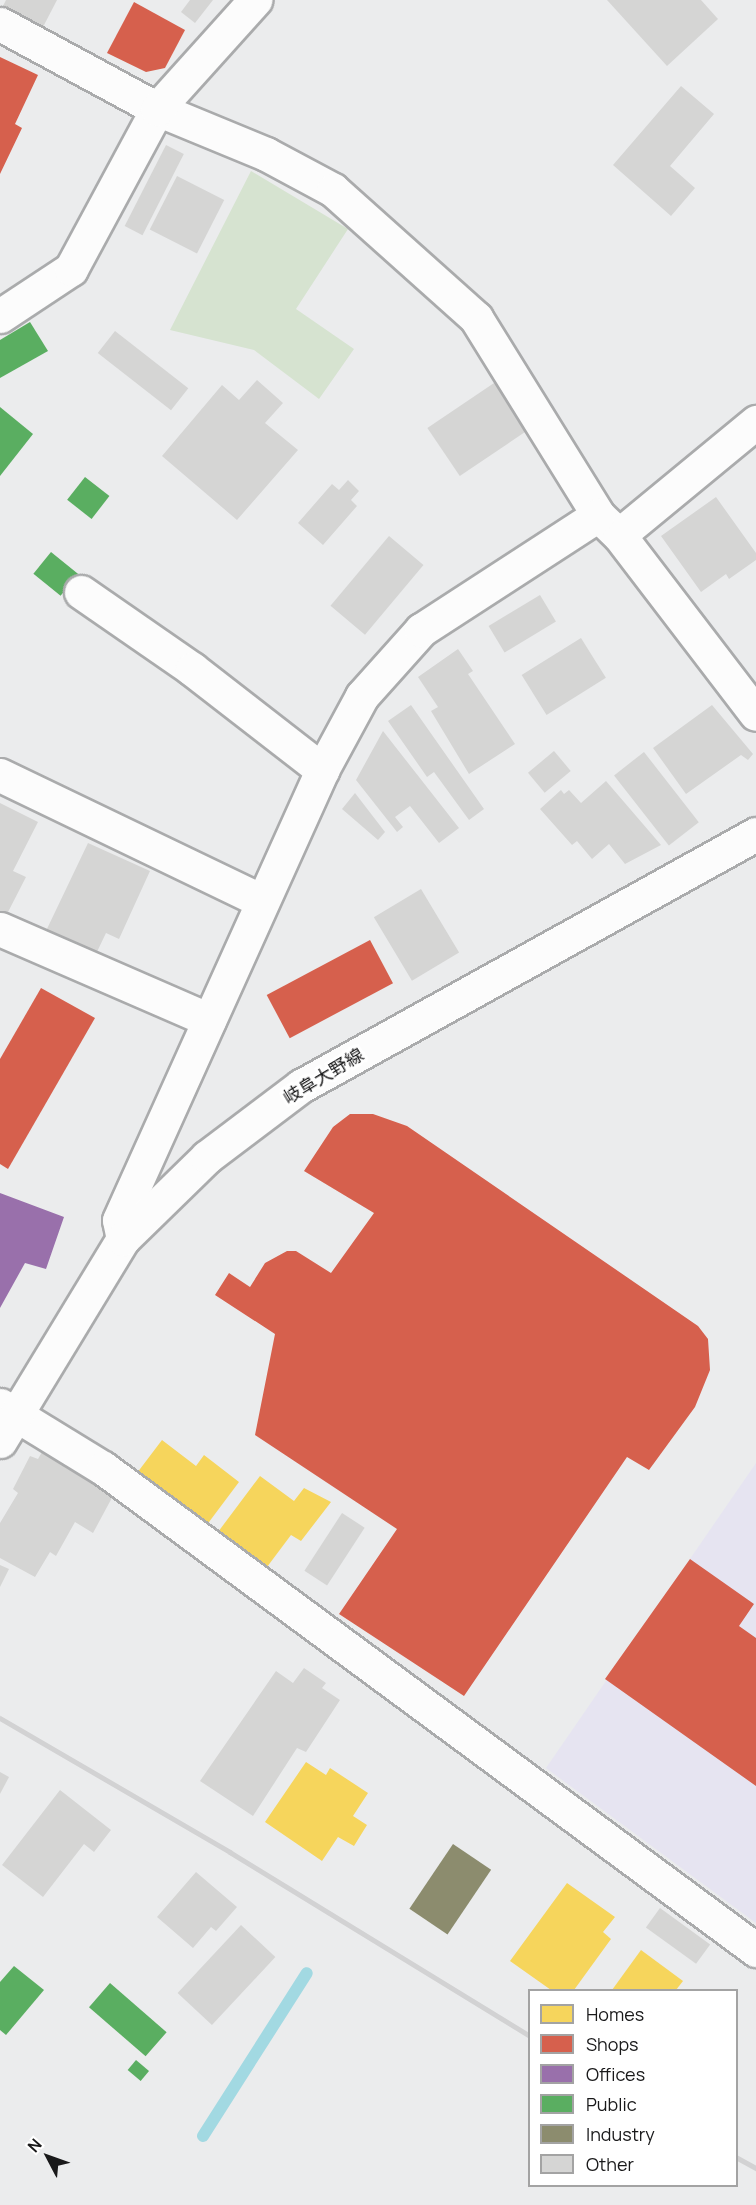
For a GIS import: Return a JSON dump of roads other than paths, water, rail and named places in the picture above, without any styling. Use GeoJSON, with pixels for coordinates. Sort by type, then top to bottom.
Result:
{"type":"FeatureCollection","features":[{"type":"Feature","properties":{"kind":"street"},"geometry":{"type":"LineString","coordinates":[[0,316],[70,269],[157,109],[255,0]]}},
{"type":"Feature","properties":{"kind":"street"},"geometry":{"type":"LineString","coordinates":[[0,24],[157,109],[266,154],[333,190],[476,318],[608,525],[756,714]]}},
{"type":"Feature","properties":{"kind":"street"},"geometry":{"type":"LineString","coordinates":[[123,1239],[119,1220],[322,770],[362,696],[421,630],[608,525],[756,422]]}},
{"type":"Feature","properties":{"kind":"street"},"geometry":{"type":"LineString","coordinates":[[81,592],[192,669],[322,770]]}},
{"type":"Feature","properties":{"kind":"street"},"geometry":{"type":"LineString","coordinates":[[0,775],[262,901]]}},
{"type":"Feature","properties":{"kind":"street","name":"岐阜大野線"},"geometry":{"type":"LineString","coordinates":[[5,1420],[123,1239],[207,1157],[301,1086],[756,834]]}},
{"type":"Feature","properties":{"kind":"street"},"geometry":{"type":"LineString","coordinates":[[0,929],[209,1020]]}},
{"type":"Feature","properties":{"kind":"street"},"geometry":{"type":"LineString","coordinates":[[5,1420],[103,1468],[756,1950]]}},
{"type":"Feature","properties":{"kind":"waterway"},"geometry":{"type":"LineString","coordinates":[[203,2136],[307,1973]]}},
{"type":"Feature","properties":{"kind":"railway"},"geometry":{"type":"LineString","coordinates":[[0,1718],[230,1852],[528,2035]]}},
{"type":"Feature","properties":{"kind":"railway"},"geometry":{"type":"LineString","coordinates":[[738,2158],[756,2168]]}}]}
